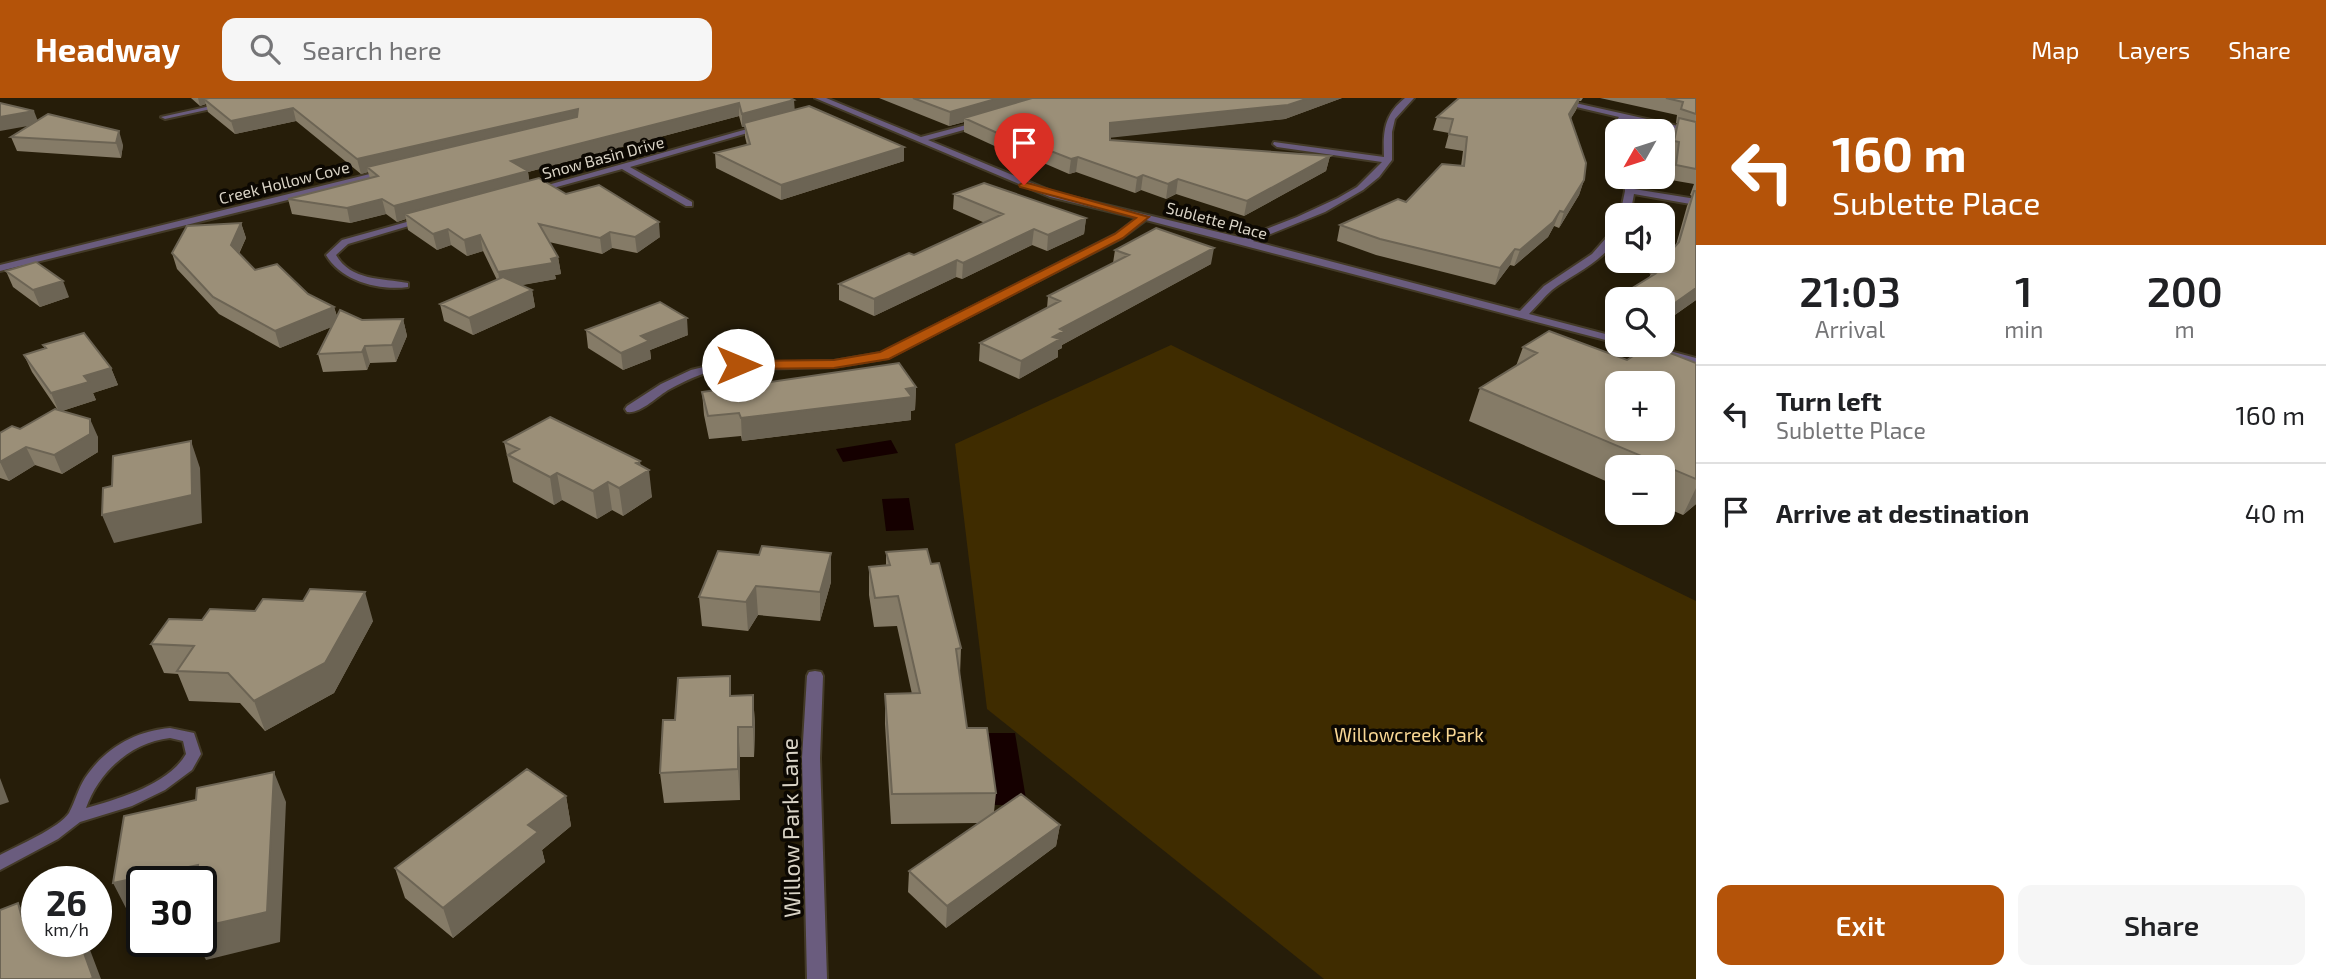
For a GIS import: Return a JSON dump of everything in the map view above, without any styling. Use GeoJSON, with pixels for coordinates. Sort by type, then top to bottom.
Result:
{"type":"FeatureCollection","features":[{"type":"Feature","properties":{"kind":"street"},"geometry":{"type":"LineString","coordinates":[[166,117],[258,98]]}},
{"type":"Feature","properties":{"kind":"street","name":"Sublette Place"},"geometry":{"type":"LineString","coordinates":[[819,98],[1024,185],[1605,337]]}},
{"type":"Feature","properties":{"kind":"street"},"geometry":{"type":"LineString","coordinates":[[1241,242],[1349,196],[1379,173],[1388,160],[1388,120],[1396,108],[1409,98]]}},
{"type":"Feature","properties":{"kind":"street"},"geometry":{"type":"LineString","coordinates":[[1542,98],[1696,132]]}},
{"type":"Feature","properties":{"kind":"street"},"geometry":{"type":"LineString","coordinates":[[826,110],[839,106]]}},
{"type":"Feature","properties":{"kind":"street"},"geometry":{"type":"LineString","coordinates":[[920,140],[998,117]]}},
{"type":"Feature","properties":{"kind":"street","name":"Snow Basin Drive"},"geometry":{"type":"LineString","coordinates":[[529,192],[776,124]]}},
{"type":"Feature","properties":{"kind":"street"},"geometry":{"type":"LineString","coordinates":[[1277,144],[1388,160]]}},
{"type":"Feature","properties":{"kind":"street"},"geometry":{"type":"LineString","coordinates":[[623,166],[689,204]]}},
{"type":"Feature","properties":{"kind":"street","name":"Creek Hollow Cove"},"geometry":{"type":"LineString","coordinates":[[0,268],[403,169]]}},
{"type":"Feature","properties":{"kind":"street"},"geometry":{"type":"LineString","coordinates":[[1628,203],[1630,191],[1696,202]]}},
{"type":"Feature","properties":{"kind":"street"},"geometry":{"type":"LineString","coordinates":[[404,285],[369,281],[345,272],[334,262],[331,255],[335,248],[354,239],[435,217]]}},
{"type":"Feature","properties":{"kind":"street"},"geometry":{"type":"LineString","coordinates":[[631,409],[664,387],[695,372],[716,368],[834,364],[884,356],[1119,236],[1144,217]]}},
{"type":"Feature","properties":{"kind":"street"},"geometry":{"type":"LineString","coordinates":[[1522,315],[1548,288],[1596,256],[1605,245]]}},
{"type":"Feature","properties":{"kind":"street"},"geometry":{"type":"LineString","coordinates":[[1675,355],[1696,361]]}},
{"type":"Feature","properties":{"kind":"street","name":"Willow Park Lane"},"geometry":{"type":"LineString","coordinates":[[815,676],[811,758],[817,979]]}},
{"type":"Feature","properties":{"kind":"lane"},"geometry":{"type":"LineString","coordinates":[[0,863],[52,835],[75,817],[127,802],[175,777],[187,766],[194,754],[189,737],[165,730],[138,739],[123,749],[97,776],[75,817]]}},
{"type":"Feature","properties":{"kind":"green space","name":"Willowcreek Park"},"geometry":{"type":"Polygon","coordinates":[[[1171,345],[1696,601],[1696,979],[1324,979],[987,709],[955,444],[1171,345]]]}},
{"type":"Feature","properties":{"kind":"shaded area"},"geometry":{"type":"Polygon","coordinates":[[[891,440],[898,453],[843,462],[836,449],[891,440]]]}},
{"type":"Feature","properties":{"kind":"shaded area"},"geometry":{"type":"Polygon","coordinates":[[[909,498],[914,530],[886,531],[882,499],[909,498]]]}},
{"type":"Feature","properties":{"kind":"shaded area"},"geometry":{"type":"Polygon","coordinates":[[[983,733],[1015,733],[1027,805],[992,805],[983,733]]]}},
{"type":"Feature","properties":{"kind":"building"},"geometry":{"type":"Polygon","coordinates":[[[913,98],[999,98],[950,112],[913,98]]]}},
{"type":"Feature","properties":{"kind":"building"},"geometry":{"type":"Polygon","coordinates":[[[1032,98],[1309,98],[1288,105],[1110,123],[1110,140],[1330,156],[1247,201],[1178,179],[1168,184],[1143,175],[1137,178],[1078,157],[1071,159],[1033,144],[1026,146],[964,118],[1032,98]]]}},
{"type":"Feature","properties":{"kind":"building"},"geometry":{"type":"Polygon","coordinates":[[[1459,98],[1579,98],[1569,114],[1586,163],[1584,180],[1564,212],[1560,211],[1553,222],[1520,250],[1515,249],[1500,268],[1380,239],[1340,225],[1398,199],[1406,202],[1442,164],[1464,166],[1467,137],[1449,134],[1453,119],[1437,117],[1459,98]]]}},
{"type":"Feature","properties":{"kind":"building"},"geometry":{"type":"Polygon","coordinates":[[[1666,98],[1696,98],[1696,114],[1681,109],[1683,102],[1666,98]]]}},
{"type":"Feature","properties":{"kind":"building"},"geometry":{"type":"Polygon","coordinates":[[[204,99],[794,100],[742,114],[739,103],[511,161],[528,171],[394,206],[382,199],[347,208],[288,199],[378,176],[367,167],[577,117],[578,109],[357,159],[293,108],[231,121],[204,99]]]}},
{"type":"Feature","properties":{"kind":"building"},"geometry":{"type":"Polygon","coordinates":[[[0,103],[34,111],[0,117],[0,103]]]}},
{"type":"Feature","properties":{"kind":"building"},"geometry":{"type":"Polygon","coordinates":[[[809,106],[904,147],[781,185],[715,153],[750,144],[744,123],[809,106]]]}},
{"type":"Feature","properties":{"kind":"building"},"geometry":{"type":"Polygon","coordinates":[[[48,114],[119,131],[116,143],[11,137],[48,114]]]}},
{"type":"Feature","properties":{"kind":"building"},"geometry":{"type":"Polygon","coordinates":[[[1679,118],[1696,122],[1696,169],[1676,165],[1679,142],[1675,141],[1679,118]]]}},
{"type":"Feature","properties":{"kind":"building"},"geometry":{"type":"Polygon","coordinates":[[[539,178],[566,194],[599,185],[659,222],[635,237],[610,232],[600,238],[539,224],[558,257],[551,259],[553,263],[498,272],[480,235],[464,240],[448,229],[433,234],[405,214],[539,178]]]}},
{"type":"Feature","properties":{"kind":"building"},"geometry":{"type":"Polygon","coordinates":[[[984,183],[1086,218],[1048,235],[1034,229],[963,263],[957,260],[874,299],[839,284],[909,253],[914,255],[1003,214],[954,194],[984,183]]]}},
{"type":"Feature","properties":{"kind":"building"},"geometry":{"type":"Polygon","coordinates":[[[1696,191],[1696,288],[1675,303],[1675,287],[1634,287],[1655,274],[1651,273],[1675,273],[1675,246],[1679,242],[1696,191]]]}},
{"type":"Feature","properties":{"kind":"building"},"geometry":{"type":"Polygon","coordinates":[[[241,223],[231,245],[255,270],[277,264],[308,294],[334,307],[275,331],[213,297],[172,253],[187,226],[241,223]]]}},
{"type":"Feature","properties":{"kind":"building"},"geometry":{"type":"Polygon","coordinates":[[[1156,228],[1214,248],[1060,329],[1064,331],[1053,337],[1060,339],[1021,361],[980,343],[1060,301],[1048,296],[1129,255],[1115,250],[1156,228]]]}},
{"type":"Feature","properties":{"kind":"building"},"geometry":{"type":"Polygon","coordinates":[[[36,262],[63,281],[33,290],[6,271],[36,262]]]}},
{"type":"Feature","properties":{"kind":"building"},"geometry":{"type":"Polygon","coordinates":[[[503,277],[532,290],[469,318],[440,304],[503,277]]]}},
{"type":"Feature","properties":{"kind":"building"},"geometry":{"type":"Polygon","coordinates":[[[660,302],[687,318],[641,336],[649,341],[621,353],[586,330],[660,302]]]}},
{"type":"Feature","properties":{"kind":"building"},"geometry":{"type":"Polygon","coordinates":[[[340,310],[362,320],[403,319],[392,345],[365,346],[362,352],[318,354],[340,310]]]}},
{"type":"Feature","properties":{"kind":"building"},"geometry":{"type":"Polygon","coordinates":[[[1549,331],[1605,352],[1605,357],[1627,360],[1632,357],[1675,357],[1675,355],[1696,363],[1696,479],[1675,470],[1675,455],[1639,455],[1606,441],[1675,441],[1675,371],[1605,371],[1605,441],[1480,388],[1537,353],[1523,347],[1549,331]]]}},
{"type":"Feature","properties":{"kind":"building"},"geometry":{"type":"Polygon","coordinates":[[[84,333],[111,368],[84,376],[89,382],[51,393],[24,355],[46,348],[43,345],[84,333]]]}},
{"type":"Feature","properties":{"kind":"building"},"geometry":{"type":"Polygon","coordinates":[[[899,363],[916,387],[906,389],[912,397],[741,418],[739,413],[708,416],[702,392],[899,363]]]}},
{"type":"Feature","properties":{"kind":"building"},"geometry":{"type":"Polygon","coordinates":[[[55,409],[90,419],[90,434],[54,455],[26,447],[0,462],[0,433],[12,426],[20,429],[55,409]]]}},
{"type":"Feature","properties":{"kind":"building"},"geometry":{"type":"Polygon","coordinates":[[[550,417],[640,461],[636,463],[649,470],[619,488],[608,482],[593,491],[557,473],[550,477],[508,455],[519,449],[504,442],[550,417]]]}},
{"type":"Feature","properties":{"kind":"building"},"geometry":{"type":"Polygon","coordinates":[[[191,441],[192,495],[102,515],[103,488],[112,486],[113,456],[191,441]]]}},
{"type":"Feature","properties":{"kind":"building"},"geometry":{"type":"Polygon","coordinates":[[[762,546],[831,553],[820,592],[756,586],[746,602],[699,597],[718,551],[759,555],[762,546]]]}},
{"type":"Feature","properties":{"kind":"building"},"geometry":{"type":"Polygon","coordinates":[[[927,549],[931,564],[939,563],[961,648],[956,649],[967,728],[987,728],[996,793],[892,794],[885,694],[920,693],[898,596],[875,598],[869,567],[890,565],[886,552],[927,549]]]}},
{"type":"Feature","properties":{"kind":"building"},"geometry":{"type":"Polygon","coordinates":[[[310,589],[365,592],[325,663],[254,701],[228,673],[177,671],[194,646],[151,644],[169,619],[202,620],[210,609],[255,611],[263,599],[303,601],[310,589]]]}},
{"type":"Feature","properties":{"kind":"building"},"geometry":{"type":"Polygon","coordinates":[[[730,676],[730,696],[753,695],[753,727],[738,727],[738,769],[660,773],[663,720],[675,720],[678,678],[730,676]]]}},
{"type":"Feature","properties":{"kind":"building"},"geometry":{"type":"Polygon","coordinates":[[[527,769],[566,796],[528,825],[538,832],[443,908],[395,868],[527,769]]]}},
{"type":"Feature","properties":{"kind":"building"},"geometry":{"type":"Polygon","coordinates":[[[274,772],[267,912],[217,923],[217,866],[126,866],[126,880],[113,883],[124,816],[196,800],[197,788],[274,772]]]}},
{"type":"Feature","properties":{"kind":"building"},"geometry":{"type":"Polygon","coordinates":[[[1021,794],[1060,825],[947,906],[909,871],[1021,794]]]}},
{"type":"Feature","properties":{"kind":"building"},"geometry":{"type":"Polygon","coordinates":[[[18,903],[21,914],[21,957],[85,957],[93,978],[0,979],[0,910],[18,903]]]}},
{"type":"Feature","properties":{"kind":"route"},"geometry":{"type":"LineString","coordinates":[[738,365],[834,364],[884,356],[1119,236],[1144,217],[1053,195],[1024,185]]}}]}
